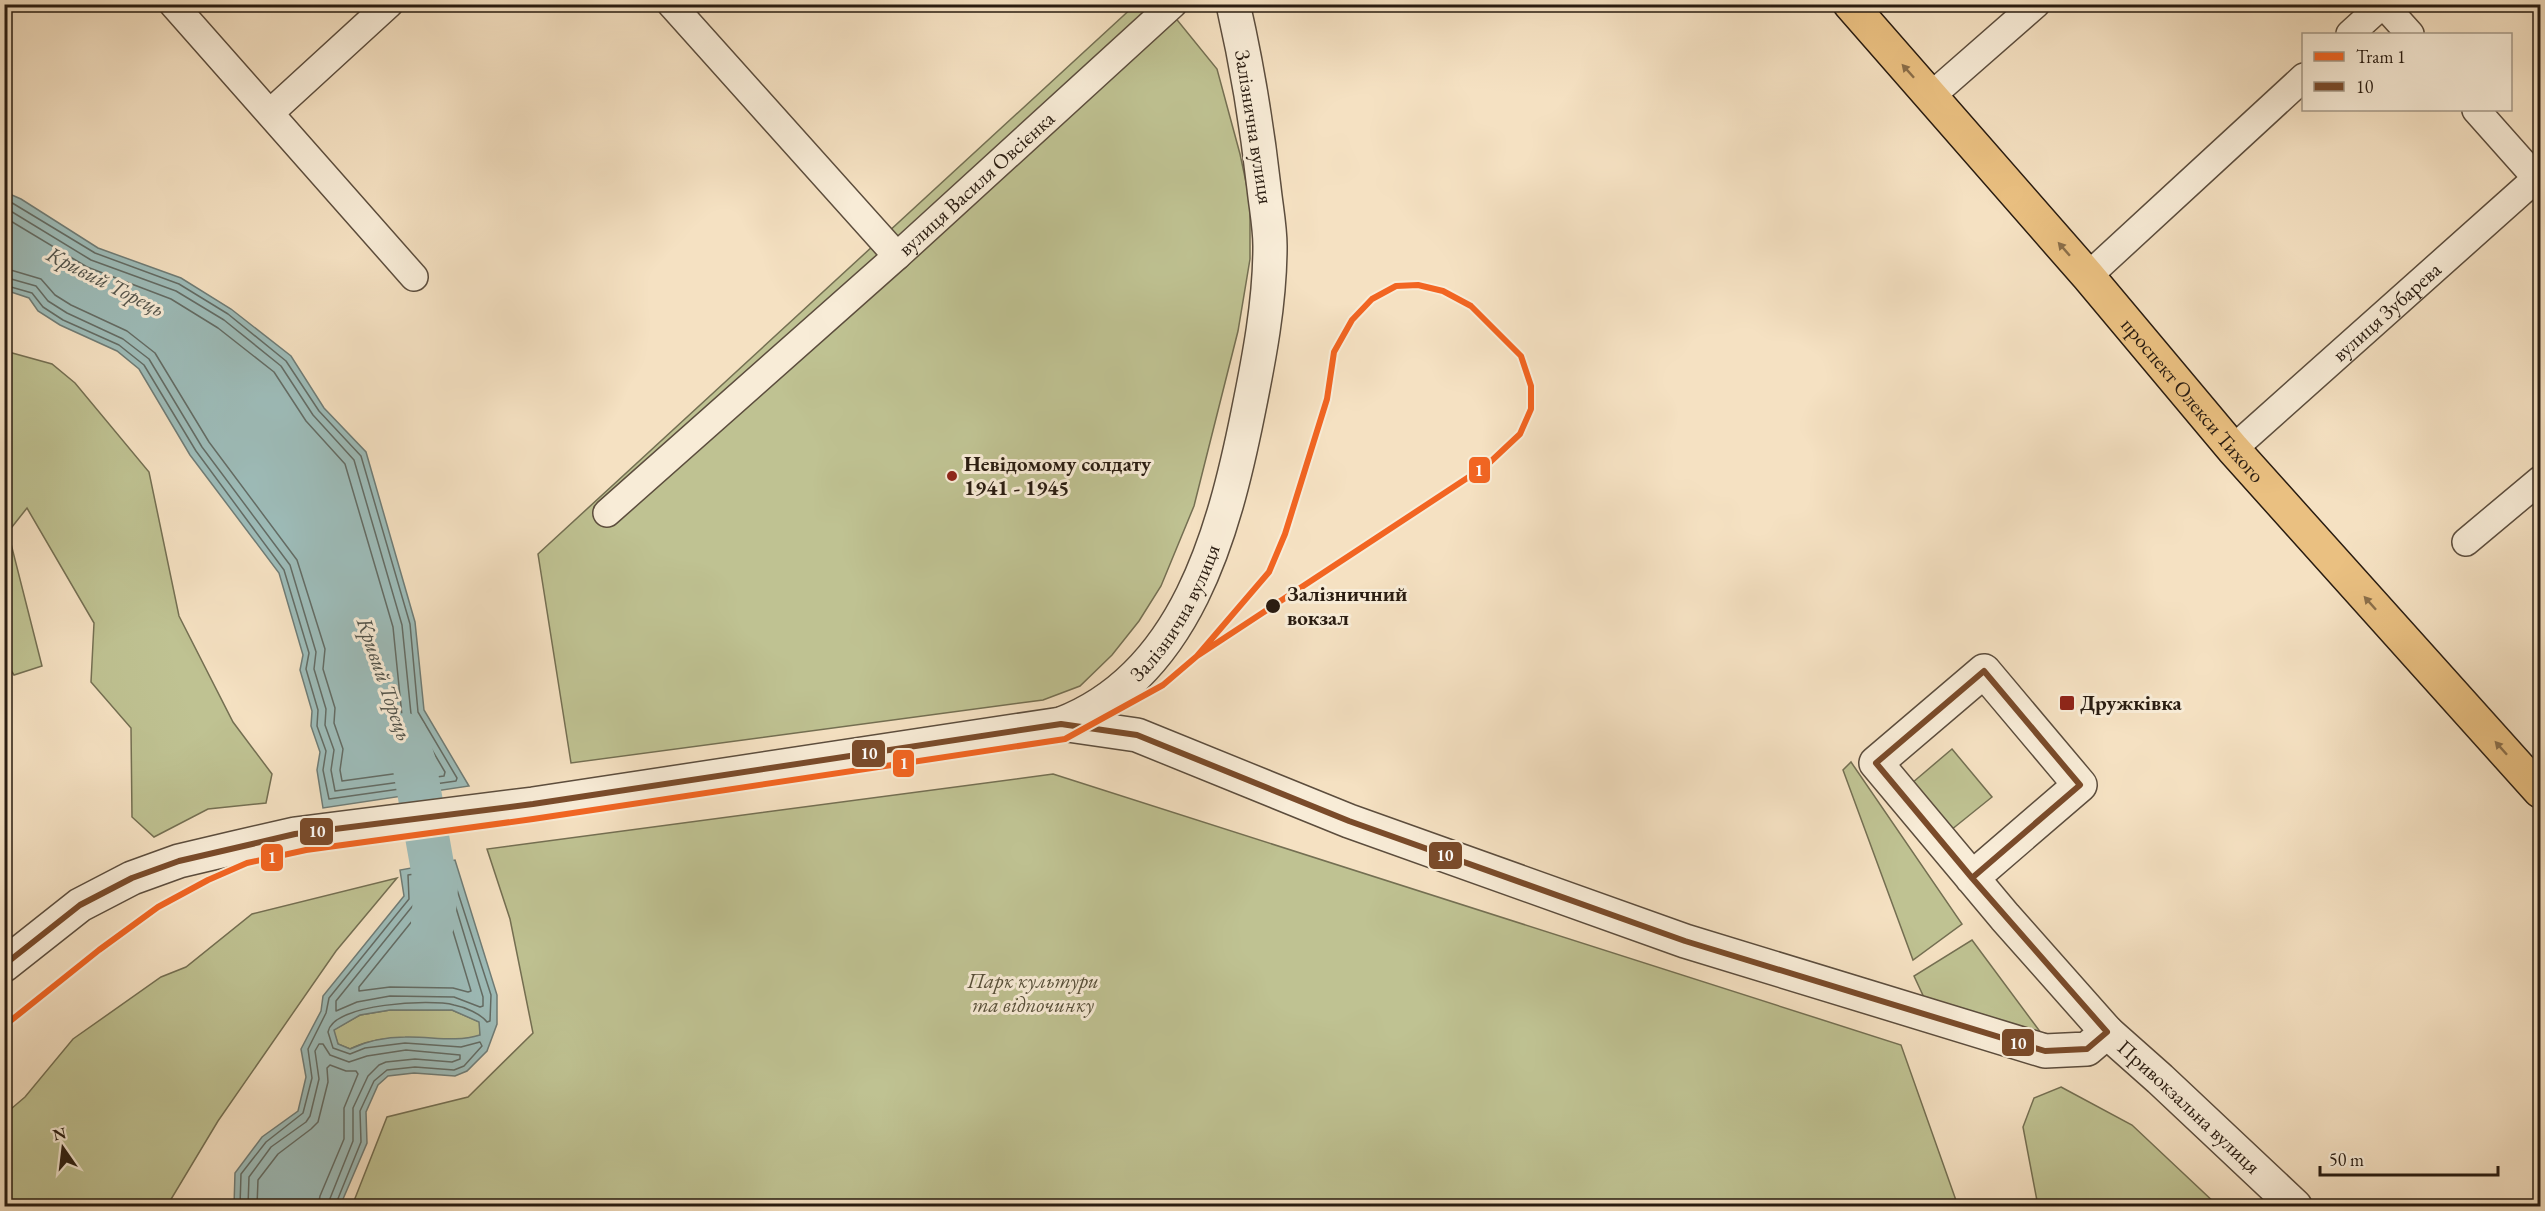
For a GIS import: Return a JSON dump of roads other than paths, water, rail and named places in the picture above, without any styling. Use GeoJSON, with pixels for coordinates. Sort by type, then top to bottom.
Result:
{"type":"FeatureCollection","features":[{"type":"Feature","properties":{"kind":"main road","name":"проспект Олекси Тихого"},"geometry":{"type":"LineString","coordinates":[[1850,4],[2088,276],[2233,449],[2541,791]]}},
{"type":"Feature","properties":{"kind":"street"},"geometry":{"type":"LineString","coordinates":[[173,4],[414,277]]}},
{"type":"Feature","properties":{"kind":"street"},"geometry":{"type":"LineString","coordinates":[[270,114],[388,4]]}},
{"type":"Feature","properties":{"kind":"street","name":"вулиця Василя Овсієнка"},"geometry":{"type":"LineString","coordinates":[[671,4],[897,256],[1173,4]]}},
{"type":"Feature","properties":{"kind":"street","name":"Залізнична вулиця"},"geometry":{"type":"LineString","coordinates":[[4,965],[80,905],[132,878],[179,861],[296,834],[533,804],[1061,724],[1089,714],[1125,688],[1146,667],[1174,630],[1214,548],[1233,486],[1256,377],[1270,245],[1260,151],[1233,4]]}},
{"type":"Feature","properties":{"kind":"street"},"geometry":{"type":"LineString","coordinates":[[1931,96],[2036,4]]}},
{"type":"Feature","properties":{"kind":"street"},"geometry":{"type":"LineString","coordinates":[[2351,33],[2383,4],[2409,33]]}},
{"type":"Feature","properties":{"kind":"street"},"geometry":{"type":"LineString","coordinates":[[2088,276],[2302,80]]}},
{"type":"Feature","properties":{"kind":"street"},"geometry":{"type":"LineString","coordinates":[[2477,111],[2540,178]]}},
{"type":"Feature","properties":{"kind":"street","name":"вулиця Зубарева"},"geometry":{"type":"LineString","coordinates":[[2233,449],[2540,178]]}},
{"type":"Feature","properties":{"kind":"street"},"geometry":{"type":"LineString","coordinates":[[607,513],[897,256]]}},
{"type":"Feature","properties":{"kind":"street"},"geometry":{"type":"LineString","coordinates":[[2466,542],[2541,480]]}},
{"type":"Feature","properties":{"kind":"street","name":"Привокзальна вулиця"},"geometry":{"type":"LineString","coordinates":[[1972,878],[2080,784],[1983,671],[1876,764],[1972,878],[2107,1032],[2160,1078],[2295,1206]]}},
{"type":"Feature","properties":{"kind":"street","name":"Привокзальна вулиця"},"geometry":{"type":"LineString","coordinates":[[1061,724],[1137,735],[1349,821],[1686,941],[1990,1035],[2045,1051],[2087,1049],[2107,1032]]}},
{"type":"Feature","properties":{"kind":"water"},"geometry":{"type":"Polygon","coordinates":[[[5,192],[21,199],[98,248],[181,278],[231,309],[291,356],[324,408],[366,452],[415,622],[424,710],[469,786],[323,808],[317,770],[320,752],[311,726],[312,711],[300,670],[303,655],[279,573],[190,455],[139,369],[117,351],[60,325],[38,311],[29,298],[5,290],[5,192]]]}},
{"type":"Feature","properties":{"kind":"water"},"geometry":{"type":"Polygon","coordinates":[[[455,860],[497,995],[497,1024],[487,1051],[467,1071],[455,1076],[414,1073],[388,1076],[378,1085],[366,1112],[367,1143],[340,1206],[234,1206],[235,1173],[262,1137],[298,1111],[306,1077],[301,1049],[321,1011],[323,996],[404,896],[400,870],[455,860]],[[390,1010],[360,1015],[334,1030],[338,1044],[350,1049],[391,1038],[452,1039],[480,1035],[479,1022],[452,1010],[390,1010]]]}},
{"type":"Feature","properties":{"kind":"waterway","name":"Кривий Торець"},"geometry":{"type":"LineString","coordinates":[[405,735],[414,763],[436,887],[433,922]]}},
{"type":"Feature","properties":{"kind":"tram line","name":"1"},"geometry":{"type":"LineString","coordinates":[[1418,285],[1443,291],[1471,306],[1521,356],[1531,386],[1531,409],[1520,434],[1487,465],[1197,656],[1269,572],[1285,534],[1327,399],[1334,352],[1352,320],[1372,299],[1396,286],[1418,285]]}},
{"type":"Feature","properties":{"kind":"tram line","name":"1"},"geometry":{"type":"LineString","coordinates":[[4,1026],[99,950],[158,907],[208,880],[247,863],[306,850],[533,819],[1065,739],[1163,685],[1197,656]]}},
{"type":"Feature","properties":{"kind":"place","name":"Невідомому солдату 1941 - 1945"},"geometry":{"type":"Point","coordinates":[952,476]}},
{"type":"Feature","properties":{"kind":"place","name":"Залізничний вокзал"},"geometry":{"type":"Point","coordinates":[1273,606]}},
{"type":"Feature","properties":{"kind":"place","name":"Дружківка"},"geometry":{"type":"Point","coordinates":[2067,703]}},
{"type":"Feature","properties":{"kind":"park label","name":"Парк культури та відпочинку"},"geometry":{"type":"Point","coordinates":[1033,993]}}]}
